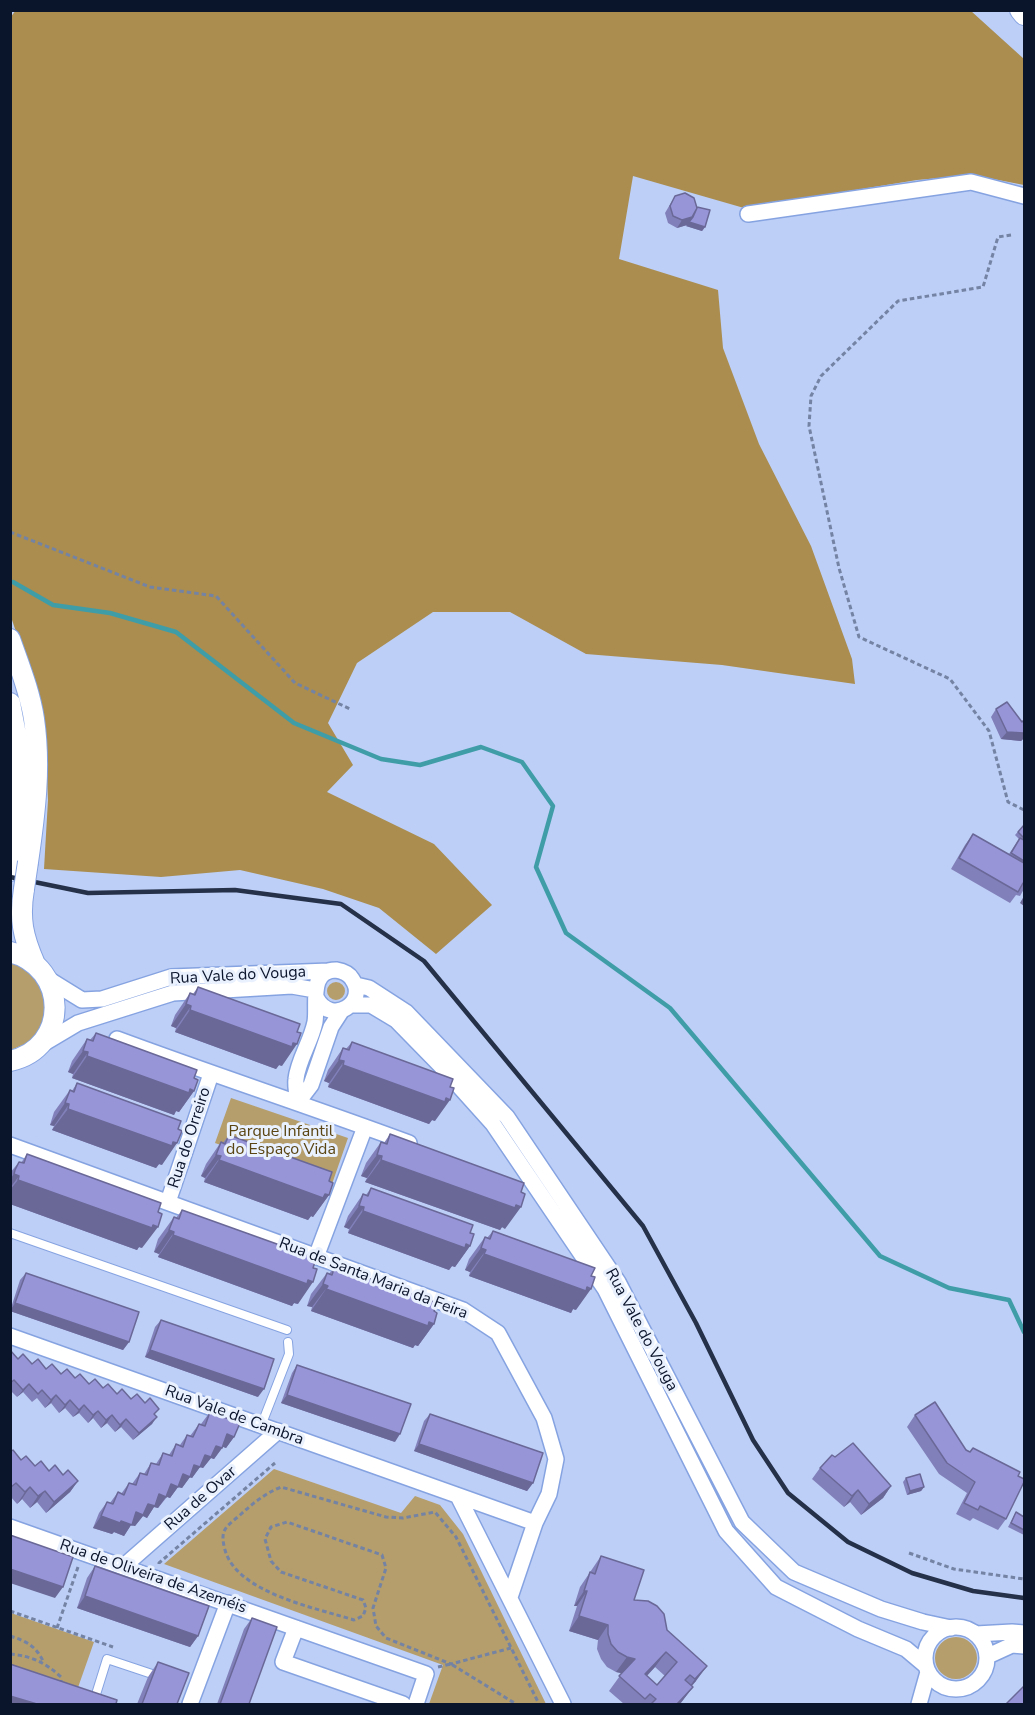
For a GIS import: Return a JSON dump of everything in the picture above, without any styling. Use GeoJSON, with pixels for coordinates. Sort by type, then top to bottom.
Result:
{"type":"FeatureCollection","features":[{"type":"Feature","properties":{"kind":"street"},"geometry":{"type":"LineString","coordinates":[[1020,10],[1024,15]]}},
{"type":"Feature","properties":{"kind":"street"},"geometry":{"type":"LineString","coordinates":[[748,213],[971,182],[1024,196]]}},
{"type":"Feature","properties":{"kind":"street"},"geometry":{"type":"LineString","coordinates":[[10,639],[24,678],[34,718],[38,768],[35,815],[17,865]]}},
{"type":"Feature","properties":{"kind":"street"},"geometry":{"type":"LineString","coordinates":[[10,703],[21,761],[17,865],[24,889],[20,910],[25,942],[42,972]]}},
{"type":"Feature","properties":{"kind":"street","name":"Rua Vale do Vouga"},"geometry":{"type":"LineString","coordinates":[[10,952],[25,957],[82,1000],[102,999],[171,977],[335,970],[348,974],[356,986],[369,988],[406,1012],[507,1117],[618,1282],[742,1522],[794,1572],[881,1608],[923,1622],[951,1628],[960,1627],[976,1634],[1024,1633]]}},
{"type":"Feature","properties":{"kind":"street","name":"Rua Vale do Vouga"},"geometry":{"type":"LineString","coordinates":[[316,994],[319,980],[329,971]]}},
{"type":"Feature","properties":{"kind":"street","name":"Rua Vale do Vouga"},"geometry":{"type":"LineString","coordinates":[[19,1059],[46,1037],[54,1016],[54,993],[42,972]]}},
{"type":"Feature","properties":{"kind":"street","name":"Rua Vale do Vouga"},"geometry":{"type":"LineString","coordinates":[[19,1059],[78,1023],[173,993],[292,986],[316,994],[327,1010],[371,1005],[396,1020],[441,1065],[493,1124],[604,1289],[726,1531],[776,1587],[858,1629],[906,1649],[927,1668],[934,1680],[950,1689],[970,1687]]}},
{"type":"Feature","properties":{"kind":"street"},"geometry":{"type":"LineString","coordinates":[[298,1102],[311,1085],[331,1027],[356,996],[356,986]]}},
{"type":"Feature","properties":{"kind":"street"},"geometry":{"type":"LineString","coordinates":[[298,1102],[296,1079],[315,1023],[316,994]]}},
{"type":"Feature","properties":{"kind":"street","name":"Rua do Orreiro"},"geometry":{"type":"LineString","coordinates":[[117,1039],[427,1150]]}},
{"type":"Feature","properties":{"kind":"street","name":"Rua do Orreiro"},"geometry":{"type":"LineString","coordinates":[[168,1202],[211,1074]]}},
{"type":"Feature","properties":{"kind":"street"},"geometry":{"type":"LineString","coordinates":[[316,1257],[366,1127]]}},
{"type":"Feature","properties":{"kind":"street","name":"Rua de Santa Maria da Feira"},"geometry":{"type":"LineString","coordinates":[[10,1145],[464,1310],[498,1333],[544,1418],[556,1459],[549,1494],[535,1524],[510,1597]]}},
{"type":"Feature","properties":{"kind":"street","name":"Rua Vale de Cambra"},"geometry":{"type":"LineString","coordinates":[[10,1336],[535,1524]]}},
{"type":"Feature","properties":{"kind":"street","name":"Rua de Ovar"},"geometry":{"type":"LineString","coordinates":[[124,1566],[278,1431]]}},
{"type":"Feature","properties":{"kind":"street"},"geometry":{"type":"LineString","coordinates":[[458,1496],[563,1704]]}},
{"type":"Feature","properties":{"kind":"street","name":"Rua de Oliveira de Azeméis"},"geometry":{"type":"LineString","coordinates":[[10,1527],[228,1602],[426,1674],[416,1704]]}},
{"type":"Feature","properties":{"kind":"street"},"geometry":{"type":"LineString","coordinates":[[190,1704],[192,1687],[228,1602]]}},
{"type":"Feature","properties":{"kind":"street"},"geometry":{"type":"LineString","coordinates":[[296,1628],[283,1662],[403,1704]]}},
{"type":"Feature","properties":{"kind":"street"},"geometry":{"type":"LineString","coordinates":[[919,1704],[927,1668],[926,1649],[942,1630],[951,1628]]}},
{"type":"Feature","properties":{"kind":"street"},"geometry":{"type":"LineString","coordinates":[[960,1704],[970,1687],[984,1674],[988,1656],[982,1640],[976,1634]]}},
{"type":"Feature","properties":{"kind":"street"},"geometry":{"type":"LineString","coordinates":[[988,1656],[1012,1645],[1024,1646]]}},
{"type":"Feature","properties":{"kind":"lane"},"geometry":{"type":"LineString","coordinates":[[10,1233],[287,1330]]}},
{"type":"Feature","properties":{"kind":"lane"},"geometry":{"type":"LineString","coordinates":[[261,1426],[289,1354],[288,1342]]}},
{"type":"Feature","properties":{"kind":"lane"},"geometry":{"type":"LineString","coordinates":[[93,1704],[107,1659],[167,1679]]}},
{"type":"Feature","properties":{"kind":"path"},"geometry":{"type":"LineString","coordinates":[[1011,235],[998,237],[983,286],[898,301],[821,376],[811,396],[809,426],[839,568],[859,637],[950,680],[989,731],[1008,802],[1024,810]]}},
{"type":"Feature","properties":{"kind":"path"},"geometry":{"type":"LineString","coordinates":[[10,532],[150,587],[216,596],[295,683],[350,709]]}},
{"type":"Feature","properties":{"kind":"path"},"geometry":{"type":"LineString","coordinates":[[159,1563],[275,1463]]}},
{"type":"Feature","properties":{"kind":"path"},"geometry":{"type":"LineString","coordinates":[[516,1704],[451,1664],[386,1638],[376,1626],[373,1608],[386,1568],[382,1555],[287,1522],[272,1527],[265,1539],[270,1561],[281,1572],[363,1600],[366,1608],[363,1616],[354,1620],[280,1597],[245,1578],[228,1562],[222,1539],[225,1527],[266,1493],[280,1488],[386,1517],[403,1518],[435,1512],[456,1537],[538,1704]]}},
{"type":"Feature","properties":{"kind":"path"},"geometry":{"type":"LineString","coordinates":[[909,1553],[954,1569],[1024,1579]]}},
{"type":"Feature","properties":{"kind":"path"},"geometry":{"type":"LineString","coordinates":[[57,1628],[81,1560]]}},
{"type":"Feature","properties":{"kind":"path"},"geometry":{"type":"LineString","coordinates":[[10,1611],[113,1647]]}},
{"type":"Feature","properties":{"kind":"path"},"geometry":{"type":"LineString","coordinates":[[10,1636],[26,1641],[61,1677],[60,1693]]}},
{"type":"Feature","properties":{"kind":"path"},"geometry":{"type":"LineString","coordinates":[[438,1667],[511,1648]]}},
{"type":"Feature","properties":{"kind":"path"},"geometry":{"type":"LineString","coordinates":[[10,1654],[24,1655],[44,1662]]}},
{"type":"Feature","properties":{"kind":"green space"},"geometry":{"type":"Polygon","coordinates":[[[10,960],[27,967],[45,990],[45,1020],[38,1033],[27,1043],[11,1050],[10,960]]]}},
{"type":"Feature","properties":{"kind":"green space"},"geometry":{"type":"Polygon","coordinates":[[[336,982],[342,985],[345,991],[342,997],[336,1000],[330,997],[327,991],[330,985],[336,982]]]}},
{"type":"Feature","properties":{"kind":"green space","name":"Parque Infantil do Espaço Vida"},"geometry":{"type":"Polygon","coordinates":[[[231,1098],[348,1138],[332,1184],[215,1143],[231,1098]]]}},
{"type":"Feature","properties":{"kind":"green space"},"geometry":{"type":"Polygon","coordinates":[[[274,1469],[401,1513],[415,1496],[440,1505],[463,1534],[546,1704],[429,1704],[443,1665],[164,1564],[274,1469]]]}},
{"type":"Feature","properties":{"kind":"green space"},"geometry":{"type":"Polygon","coordinates":[[[11,1613],[94,1642],[75,1696],[11,1674],[11,1613]]]}},
{"type":"Feature","properties":{"kind":"green space"},"geometry":{"type":"Polygon","coordinates":[[[956,1637],[964,1638],[971,1643],[976,1650],[976,1666],[971,1673],[964,1678],[956,1679],[948,1678],[941,1673],[936,1666],[935,1658],[936,1650],[941,1643],[948,1638],[956,1637]]]}},
{"type":"Feature","properties":{"kind":"shaded area"},"geometry":{"type":"Polygon","coordinates":[[[16,10],[971,11],[1024,59],[1024,185],[973,175],[917,180],[744,208],[633,176],[619,259],[718,290],[723,348],[759,444],[811,546],[852,659],[855,684],[722,665],[586,654],[510,612],[433,612],[357,663],[328,723],[353,765],[327,792],[434,844],[492,905],[436,954],[379,908],[323,889],[240,870],[161,877],[44,869],[48,800],[44,715],[10,614],[10,18],[16,10]]]}},
{"type":"Feature","properties":{"kind":"building"},"geometry":{"type":"Polygon","coordinates":[[[685,193],[694,198],[697,208],[692,217],[682,220],[673,216],[670,206],[675,196],[685,193]]]}},
{"type":"Feature","properties":{"kind":"building"},"geometry":{"type":"Polygon","coordinates":[[[697,207],[710,210],[705,227],[689,222],[697,207]]]}},
{"type":"Feature","properties":{"kind":"building"},"geometry":{"type":"Polygon","coordinates":[[[1007,702],[1022,722],[1024,720],[1024,733],[1007,732],[996,709],[1007,702]]]}},
{"type":"Feature","properties":{"kind":"building"},"geometry":{"type":"Polygon","coordinates":[[[1024,825],[1024,838],[1018,832],[1024,825]]]}},
{"type":"Feature","properties":{"kind":"building"},"geometry":{"type":"Polygon","coordinates":[[[973,834],[1024,863],[1024,883],[1018,892],[959,858],[973,834]]]}},
{"type":"Feature","properties":{"kind":"building"},"geometry":{"type":"Polygon","coordinates":[[[1020,838],[1024,840],[1024,861],[1011,853],[1020,838]]]}},
{"type":"Feature","properties":{"kind":"building"},"geometry":{"type":"Polygon","coordinates":[[[198,987],[300,1024],[297,1032],[301,1033],[297,1044],[293,1043],[292,1047],[190,1010],[191,1006],[186,1004],[190,993],[195,995],[198,987]]]}},
{"type":"Feature","properties":{"kind":"building"},"geometry":{"type":"Polygon","coordinates":[[[96,1033],[197,1070],[194,1078],[198,1080],[194,1091],[190,1089],[189,1093],[87,1056],[88,1052],[83,1051],[87,1039],[93,1041],[96,1033]]]}},
{"type":"Feature","properties":{"kind":"building"},"geometry":{"type":"Polygon","coordinates":[[[352,1042],[453,1079],[450,1087],[454,1088],[450,1100],[446,1098],[445,1102],[343,1065],[344,1061],[339,1060],[343,1048],[349,1050],[352,1042]]]}},
{"type":"Feature","properties":{"kind":"building"},"geometry":{"type":"Polygon","coordinates":[[[77,1083],[181,1121],[178,1129],[182,1131],[177,1143],[173,1142],[172,1146],[68,1109],[69,1104],[65,1103],[70,1090],[74,1092],[77,1083]]]}},
{"type":"Feature","properties":{"kind":"building"},"geometry":{"type":"Polygon","coordinates":[[[390,1134],[524,1183],[521,1192],[525,1194],[521,1207],[516,1205],[515,1208],[381,1160],[382,1156],[377,1155],[381,1142],[387,1144],[390,1134]]]}},
{"type":"Feature","properties":{"kind":"building"},"geometry":{"type":"Polygon","coordinates":[[[229,1135],[332,1172],[329,1181],[333,1183],[329,1195],[325,1194],[323,1198],[219,1160],[221,1156],[216,1155],[221,1142],[225,1144],[229,1135]]]}},
{"type":"Feature","properties":{"kind":"building"},"geometry":{"type":"Polygon","coordinates":[[[27,1154],[161,1203],[158,1212],[162,1214],[158,1227],[153,1225],[152,1228],[18,1180],[19,1176],[14,1174],[15,1170],[19,1162],[24,1163],[27,1154]]]}},
{"type":"Feature","properties":{"kind":"building"},"geometry":{"type":"Polygon","coordinates":[[[371,1188],[473,1225],[470,1233],[474,1234],[470,1246],[466,1244],[465,1248],[363,1211],[364,1207],[359,1206],[363,1194],[368,1196],[371,1188]]]}},
{"type":"Feature","properties":{"kind":"building"},"geometry":{"type":"Polygon","coordinates":[[[182,1210],[316,1258],[313,1268],[317,1269],[313,1282],[308,1280],[307,1284],[173,1235],[174,1232],[169,1230],[174,1217],[179,1219],[182,1210]]]}},
{"type":"Feature","properties":{"kind":"building"},"geometry":{"type":"Polygon","coordinates":[[[493,1231],[595,1268],[591,1276],[595,1277],[591,1289],[587,1287],[586,1291],[484,1254],[486,1250],[481,1248],[485,1237],[490,1239],[493,1231]]]}},
{"type":"Feature","properties":{"kind":"building"},"geometry":{"type":"Polygon","coordinates":[[[335,1266],[437,1303],[434,1311],[437,1313],[434,1324],[429,1322],[428,1326],[326,1289],[328,1286],[323,1284],[327,1273],[332,1275],[335,1266]]]}},
{"type":"Feature","properties":{"kind":"building"},"geometry":{"type":"Polygon","coordinates":[[[26,1273],[139,1312],[129,1342],[15,1303],[26,1273]]]}},
{"type":"Feature","properties":{"kind":"building"},"geometry":{"type":"Polygon","coordinates":[[[161,1320],[274,1359],[264,1389],[150,1350],[161,1320]]]}},
{"type":"Feature","properties":{"kind":"building"},"geometry":{"type":"Polygon","coordinates":[[[10,1350],[18,1359],[23,1354],[32,1364],[38,1359],[46,1369],[52,1364],[61,1374],[67,1369],[75,1378],[80,1374],[89,1384],[95,1379],[103,1388],[108,1384],[117,1394],[122,1389],[131,1399],[137,1394],[145,1403],[150,1398],[159,1409],[154,1414],[157,1417],[139,1433],[126,1419],[120,1425],[112,1415],[106,1420],[98,1411],[93,1415],[84,1405],[79,1410],[70,1400],[65,1405],[56,1395],[51,1400],[42,1390],[38,1394],[29,1384],[23,1390],[14,1380],[10,1383],[10,1350]]]}},
{"type":"Feature","properties":{"kind":"building"},"geometry":{"type":"Polygon","coordinates":[[[297,1365],[411,1404],[400,1434],[287,1395],[297,1365]]]}},
{"type":"Feature","properties":{"kind":"building"},"geometry":{"type":"Polygon","coordinates":[[[935,1402],[966,1450],[970,1452],[973,1448],[1020,1472],[1018,1476],[1024,1479],[1024,1482],[1006,1519],[980,1506],[978,1510],[964,1503],[975,1482],[947,1463],[915,1415],[935,1402]]]}},
{"type":"Feature","properties":{"kind":"building"},"geometry":{"type":"Polygon","coordinates":[[[210,1412],[240,1423],[234,1437],[227,1434],[222,1448],[216,1446],[211,1457],[205,1455],[200,1467],[194,1465],[190,1477],[183,1474],[178,1487],[171,1484],[166,1497],[159,1494],[155,1506],[148,1504],[143,1515],[136,1512],[132,1525],[101,1516],[107,1502],[113,1504],[118,1492],[124,1495],[129,1483],[136,1485],[140,1473],[147,1475],[151,1463],[159,1465],[163,1453],[172,1456],[176,1444],[183,1447],[187,1435],[193,1437],[199,1424],[205,1426],[210,1412]]]}},
{"type":"Feature","properties":{"kind":"building"},"geometry":{"type":"Polygon","coordinates":[[[430,1414],[543,1453],[533,1483],[419,1444],[430,1414]]]}},
{"type":"Feature","properties":{"kind":"building"},"geometry":{"type":"Polygon","coordinates":[[[853,1443],[891,1486],[869,1504],[858,1490],[852,1496],[820,1468],[832,1455],[835,1457],[853,1443]]]}},
{"type":"Feature","properties":{"kind":"building"},"geometry":{"type":"Polygon","coordinates":[[[13,1450],[21,1460],[26,1456],[35,1466],[41,1461],[49,1471],[55,1465],[63,1475],[68,1470],[78,1481],[54,1502],[45,1491],[38,1496],[30,1487],[25,1492],[16,1483],[11,1487],[10,1452],[13,1450]]]}},
{"type":"Feature","properties":{"kind":"building"},"geometry":{"type":"Polygon","coordinates":[[[920,1474],[924,1487],[910,1491],[906,1478],[920,1474]]]}},
{"type":"Feature","properties":{"kind":"building"},"geometry":{"type":"Polygon","coordinates":[[[1016,1512],[1024,1517],[1024,1530],[1011,1523],[1016,1512]]]}},
{"type":"Feature","properties":{"kind":"building"},"geometry":{"type":"Polygon","coordinates":[[[10,1535],[73,1557],[63,1587],[10,1569],[10,1535]]]}},
{"type":"Feature","properties":{"kind":"building"},"geometry":{"type":"Polygon","coordinates":[[[601,1556],[644,1570],[634,1600],[648,1601],[657,1606],[664,1614],[667,1630],[707,1666],[695,1679],[690,1675],[685,1680],[693,1687],[677,1704],[651,1704],[656,1699],[650,1694],[645,1699],[619,1676],[635,1659],[618,1652],[611,1644],[608,1625],[579,1616],[590,1572],[595,1574],[601,1556]],[[666,1652],[645,1674],[657,1685],[677,1662],[666,1652]]]}},
{"type":"Feature","properties":{"kind":"building"},"geometry":{"type":"Polygon","coordinates":[[[95,1566],[209,1606],[198,1636],[85,1596],[95,1566]]]}},
{"type":"Feature","properties":{"kind":"building"},"geometry":{"type":"Polygon","coordinates":[[[252,1618],[277,1627],[249,1704],[220,1704],[252,1618]]]}},
{"type":"Feature","properties":{"kind":"building"},"geometry":{"type":"Polygon","coordinates":[[[158,1662],[189,1673],[177,1704],[142,1704],[158,1662]]]}},
{"type":"Feature","properties":{"kind":"building"},"geometry":{"type":"Polygon","coordinates":[[[10,1664],[117,1700],[116,1704],[37,1704],[10,1696],[10,1664]]]}},
{"type":"Feature","properties":{"kind":"building"},"geometry":{"type":"Polygon","coordinates":[[[1024,1686],[1024,1704],[1006,1704],[1024,1686]]]}},
{"type":"Feature","properties":{"kind":"waterway"},"geometry":{"type":"LineString","coordinates":[[13,582],[53,605],[110,613],[176,632],[294,723],[381,759],[420,765],[481,747],[522,762],[553,806],[536,867],[566,933],[670,1008],[880,1256],[949,1288],[1009,1300],[1024,1332]]}},
{"type":"Feature","properties":{"kind":"railway"},"geometry":{"type":"LineString","coordinates":[[10,877],[88,893],[235,890],[341,904],[424,961],[643,1226],[696,1323],[753,1440],[788,1493],[848,1542],[912,1573],[973,1591],[1024,1598]]}}]}
